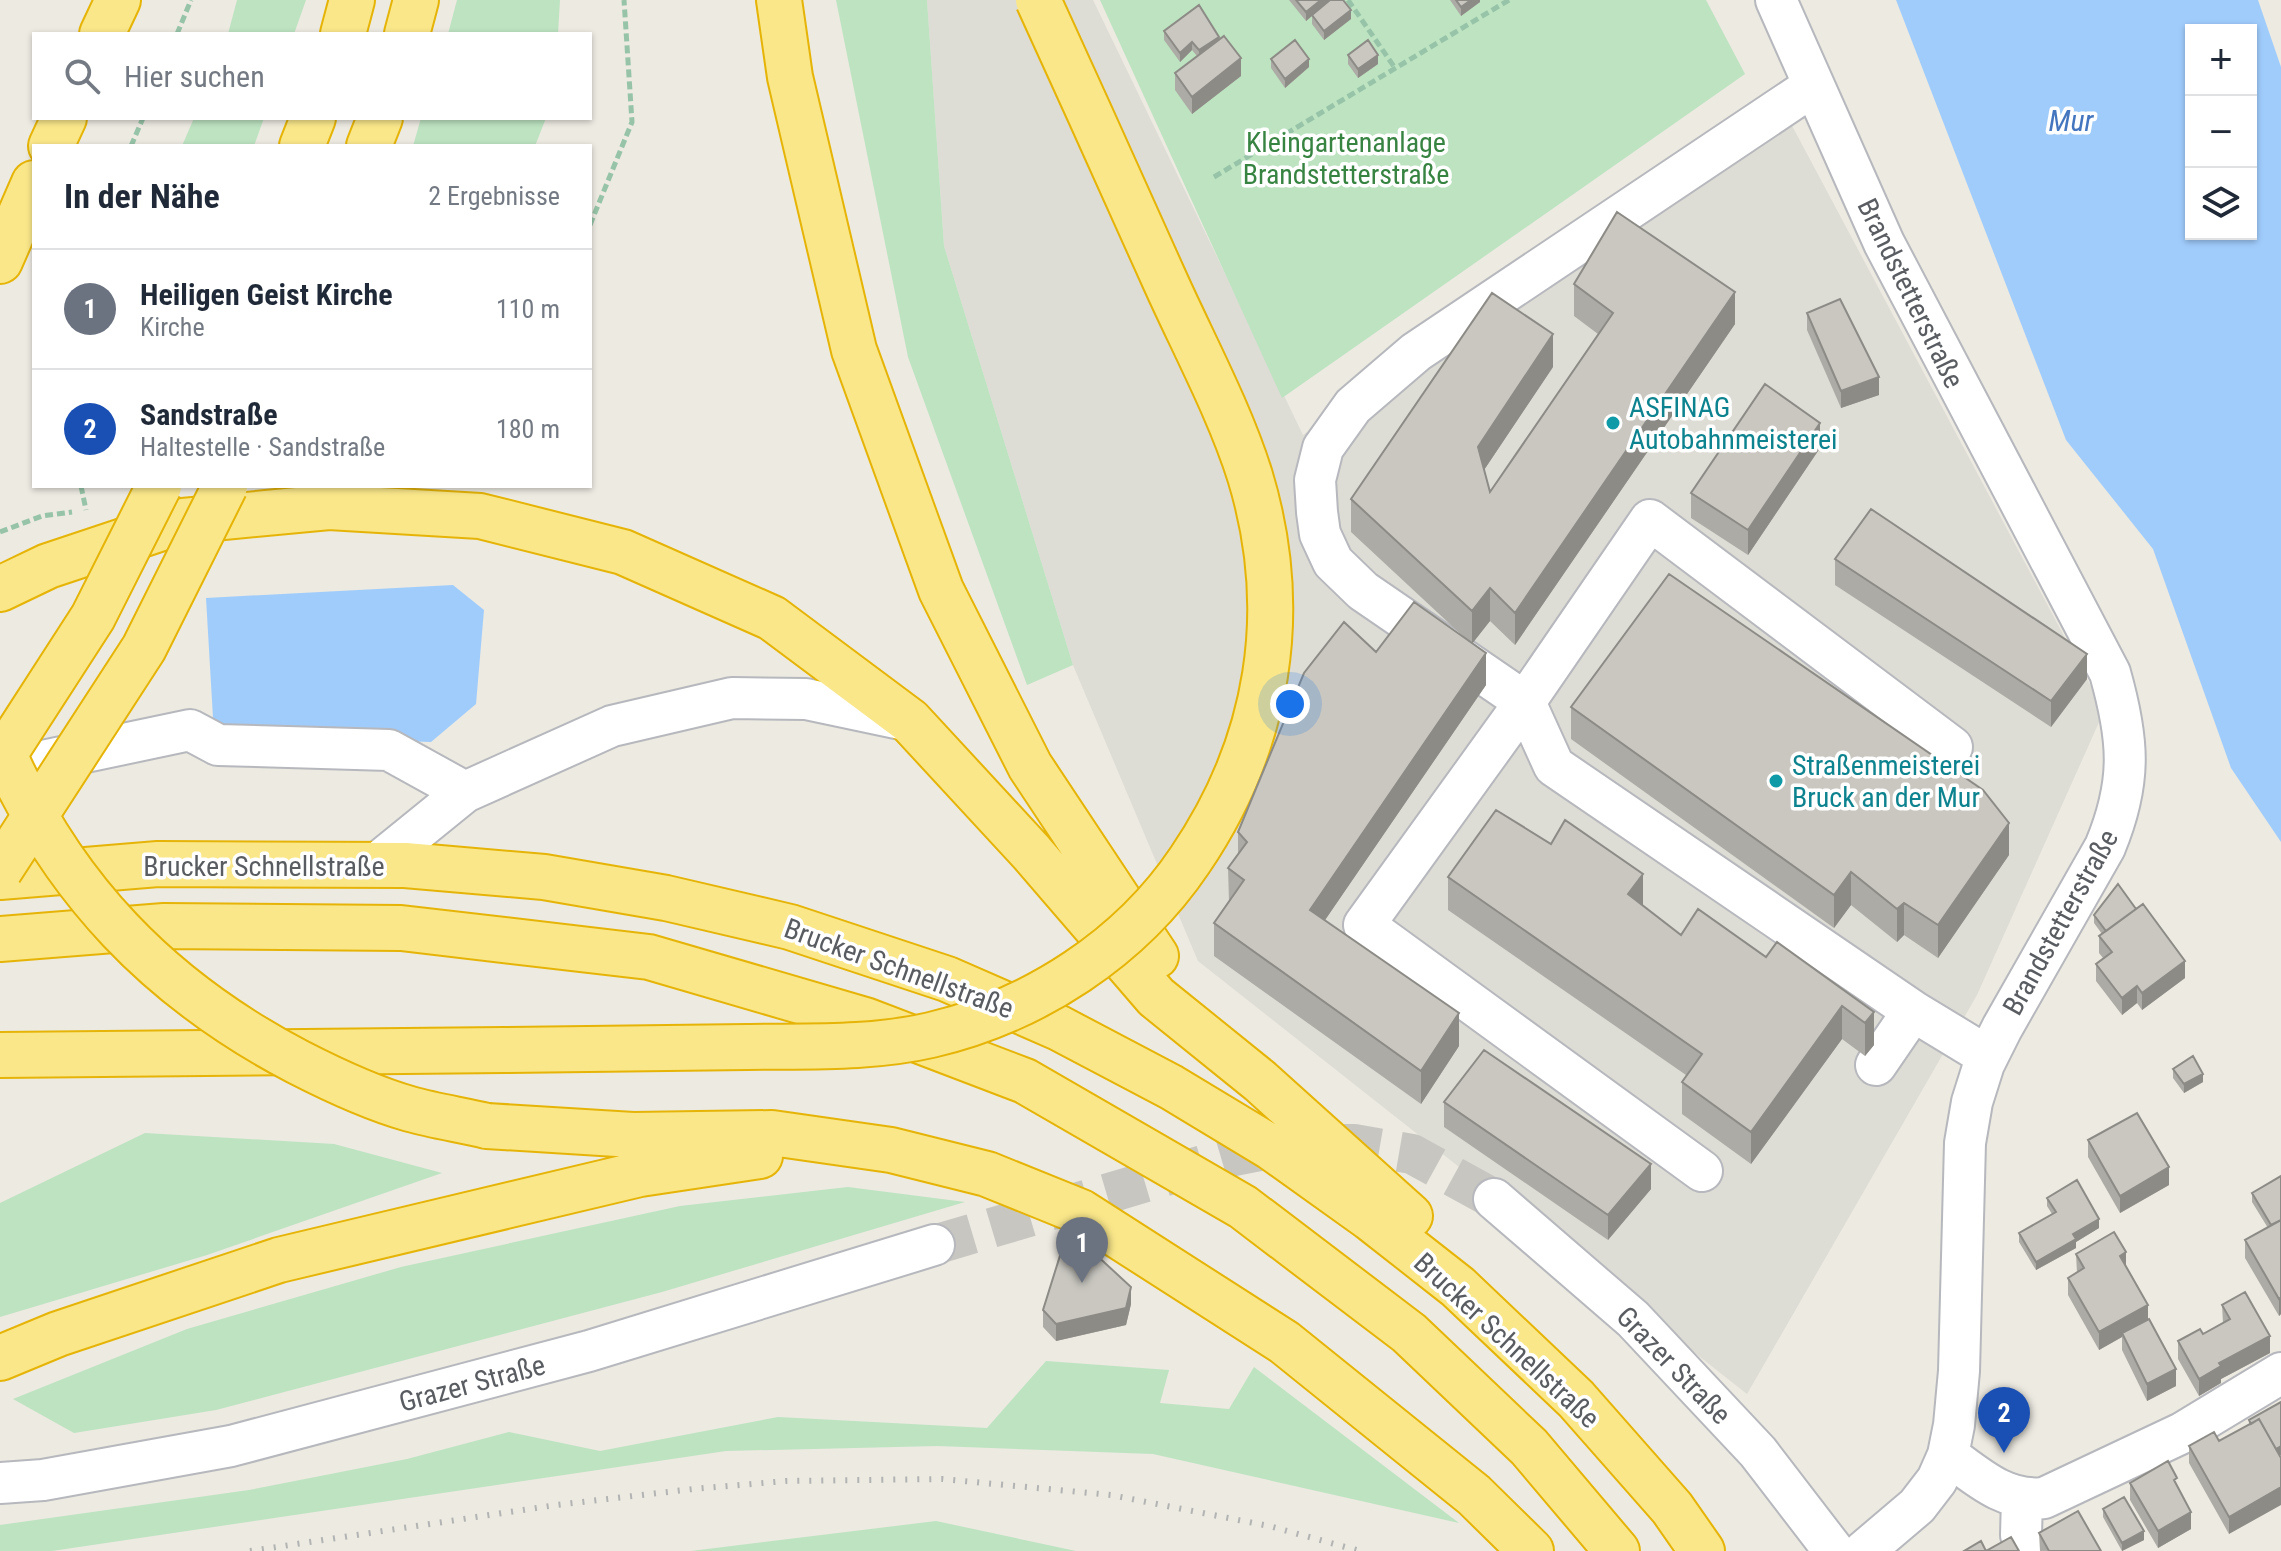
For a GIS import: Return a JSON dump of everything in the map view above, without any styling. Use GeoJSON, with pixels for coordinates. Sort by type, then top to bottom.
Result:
{"type":"FeatureCollection","features":[{"type":"Feature","properties":{"kind":"highway"},"geometry":{"type":"LineString","coordinates":[[103,32],[118,0]]}},
{"type":"Feature","properties":{"kind":"highway"},"geometry":{"type":"LineString","coordinates":[[344,32],[352,0]]}},
{"type":"Feature","properties":{"kind":"highway"},"geometry":{"type":"LineString","coordinates":[[408,32],[416,0]]}},
{"type":"Feature","properties":{"kind":"highway"},"geometry":{"type":"LineString","coordinates":[[779,0],[790,77],[854,350],[941,590],[1030,766],[1159,960],[1260,1081]]}},
{"type":"Feature","properties":{"kind":"highway"},"geometry":{"type":"LineString","coordinates":[[0,1055],[854,1046],[930,1035],[995,1016],[1048,989],[1093,960],[1131,930],[1176,882],[1212,828],[1240,771],[1256,723],[1268,664],[1272,602],[1250,476],[1221,404],[1038,0]]}},
{"type":"Feature","properties":{"kind":"highway"},"geometry":{"type":"LineString","coordinates":[[52,144],[63,120]]}},
{"type":"Feature","properties":{"kind":"highway"},"geometry":{"type":"LineString","coordinates":[[303,144],[312,120]]}},
{"type":"Feature","properties":{"kind":"highway"},"geometry":{"type":"LineString","coordinates":[[370,144],[379,120]]}},
{"type":"Feature","properties":{"kind":"highway"},"geometry":{"type":"LineString","coordinates":[[0,261],[32,188]]}},
{"type":"Feature","properties":{"kind":"highway"},"geometry":{"type":"LineString","coordinates":[[0,761],[93,617],[158,488]]}},
{"type":"Feature","properties":{"kind":"highway"},"geometry":{"type":"LineString","coordinates":[[0,870],[144,648],[224,488]]}},
{"type":"Feature","properties":{"kind":"highway"},"geometry":{"type":"LineString","coordinates":[[0,589],[48,566],[183,521],[329,507],[480,516],[623,552],[772,618],[910,721],[1032,853],[1156,997],[1260,1081],[1431,1236],[1458,1287]]}},
{"type":"Feature","properties":{"kind":"highway"},"geometry":{"type":"LineString","coordinates":[[0,745],[24,797],[53,845],[91,898],[144,955],[192,997],[253,1038],[332,1080],[409,1109],[487,1126],[633,1135],[772,1133],[891,1150],[987,1174],[1081,1212],[1284,1342],[1474,1495],[1531,1551]]}},
{"type":"Feature","properties":{"kind":"highway","name":"Brucker Schnellstraße"},"geometry":{"type":"LineString","coordinates":[[0,877],[158,864],[405,865],[544,877],[666,898],[790,927],[947,979],[1059,1028],[1171,1087],[1272,1148],[1370,1218],[1458,1287],[1576,1399],[1672,1508],[1702,1551]]}},
{"type":"Feature","properties":{"kind":"highway"},"geometry":{"type":"LineString","coordinates":[[0,939],[164,926],[401,928],[649,957],[865,1020],[1025,1081],[1243,1207],[1409,1333],[1529,1447],[1617,1551]]}},
{"type":"Feature","properties":{"kind":"highway"},"geometry":{"type":"LineString","coordinates":[[0,1358],[58,1334],[279,1260],[640,1174],[773,1154],[891,1150]]}},
{"type":"Feature","properties":{"kind":"street","name":"Brandstetterstraße"},"geometry":{"type":"LineString","coordinates":[[1776,0],[1884,243],[2110,673],[2122,717],[2126,755],[2117,820],[2105,847],[1987,1056],[1972,1102],[1965,1143],[1959,1371],[1948,1455],[1937,1480],[1917,1506],[1864,1551]]}},
{"type":"Feature","properties":{"kind":"street"},"geometry":{"type":"LineString","coordinates":[[1813,86],[1416,352],[1353,406],[1323,448],[1315,480],[1320,534],[1333,562],[1363,591],[1525,702],[1554,766],[1913,1011],[1987,1056]]}},
{"type":"Feature","properties":{"kind":"street"},"geometry":{"type":"LineString","coordinates":[[1702,1171],[1364,925],[1525,702],[1650,520],[1952,747]]}},
{"type":"Feature","properties":{"kind":"street"},"geometry":{"type":"LineString","coordinates":[[375,865],[465,792],[612,726],[732,698],[806,699],[910,721]]}},
{"type":"Feature","properties":{"kind":"street"},"geometry":{"type":"LineString","coordinates":[[0,770],[190,730],[218,745],[389,750],[465,792]]}},
{"type":"Feature","properties":{"kind":"street"},"geometry":{"type":"LineString","coordinates":[[1876,1065],[1913,1011]]}},
{"type":"Feature","properties":{"kind":"street","name":"Grazer Straße"},"geometry":{"type":"LineString","coordinates":[[1494,1199],[1633,1319],[1758,1452],[1834,1551]]}},
{"type":"Feature","properties":{"kind":"street","name":"Grazer Straße"},"geometry":{"type":"LineString","coordinates":[[0,1483],[43,1480],[246,1443],[589,1351],[934,1245]]}},
{"type":"Feature","properties":{"kind":"street"},"geometry":{"type":"LineString","coordinates":[[1948,1455],[1995,1489],[2022,1498],[2044,1498],[2182,1433],[2281,1373]]}},
{"type":"Feature","properties":{"kind":"street"},"geometry":{"type":"LineString","coordinates":[[2022,1498],[2021,1535],[2026,1551]]}},
{"type":"Feature","properties":{"kind":"path"},"geometry":{"type":"LineString","coordinates":[[178,32],[191,0]]}},
{"type":"Feature","properties":{"kind":"path"},"geometry":{"type":"LineString","coordinates":[[592,220],[632,122],[624,0]]}},
{"type":"Feature","properties":{"kind":"path"},"geometry":{"type":"LineString","coordinates":[[1348,0],[1395,68]]}},
{"type":"Feature","properties":{"kind":"path"},"geometry":{"type":"LineString","coordinates":[[1214,177],[1509,0]]}},
{"type":"Feature","properties":{"kind":"path"},"geometry":{"type":"LineString","coordinates":[[132,144],[142,120]]}},
{"type":"Feature","properties":{"kind":"path"},"geometry":{"type":"LineString","coordinates":[[81,488],[86,510]]}},
{"type":"Feature","properties":{"kind":"shaded area"},"geometry":{"type":"Polygon","coordinates":[[[927,0],[1093,0],[1303,435],[1773,90],[2104,711],[1977,995],[1747,1394],[1198,961],[1073,665],[944,246],[927,0]]]}},
{"type":"Feature","properties":{"kind":"green space"},"geometry":{"type":"Polygon","coordinates":[[[237,0],[306,0],[295,32],[229,32],[237,0]]]}},
{"type":"Feature","properties":{"kind":"green space"},"geometry":{"type":"Polygon","coordinates":[[[457,0],[560,0],[558,32],[449,32],[457,0]]]}},
{"type":"Feature","properties":{"kind":"green space"},"geometry":{"type":"Polygon","coordinates":[[[836,0],[927,0],[944,246],[1073,665],[1027,685],[908,357],[836,0]]]}},
{"type":"Feature","properties":{"kind":"green space","name":"Kleingartenanlage Brandstetterstraße"},"geometry":{"type":"Polygon","coordinates":[[[1100,0],[1706,0],[1745,74],[1282,398],[1100,0]]]}},
{"type":"Feature","properties":{"kind":"green space"},"geometry":{"type":"Polygon","coordinates":[[[193,120],[263,120],[255,144],[183,144],[193,120]]]}},
{"type":"Feature","properties":{"kind":"green space"},"geometry":{"type":"Polygon","coordinates":[[[420,120],[545,120],[536,144],[414,144],[420,120]]]}},
{"type":"Feature","properties":{"kind":"green space"},"geometry":{"type":"Polygon","coordinates":[[[145,1133],[334,1144],[442,1173],[207,1255],[0,1317],[0,1203],[145,1133]]]}},
{"type":"Feature","properties":{"kind":"green space"},"geometry":{"type":"Polygon","coordinates":[[[848,1187],[965,1202],[662,1292],[216,1410],[74,1433],[13,1399],[187,1329],[401,1267],[680,1206],[848,1187]]]}},
{"type":"Feature","properties":{"kind":"green space"},"geometry":{"type":"Polygon","coordinates":[[[1046,1361],[1169,1370],[1160,1403],[1229,1409],[1254,1367],[1459,1523],[1153,1454],[937,1446],[726,1451],[52,1551],[0,1551],[0,1525],[249,1490],[407,1459],[509,1432],[600,1451],[778,1417],[987,1428],[1046,1361]]]}},
{"type":"Feature","properties":{"kind":"green space"},"geometry":{"type":"Polygon","coordinates":[[[936,1521],[1076,1551],[691,1551],[936,1521]]]}},
{"type":"Feature","properties":{"kind":"water","name":"Mur"},"geometry":{"type":"Polygon","coordinates":[[[1896,0],[2258,0],[2281,67],[2281,842],[2231,768],[2153,549],[2066,440],[1896,0]]]}},
{"type":"Feature","properties":{"kind":"water"},"geometry":{"type":"Polygon","coordinates":[[[453,585],[484,610],[476,704],[431,742],[214,735],[206,598],[453,585]]]}},
{"type":"Feature","properties":{"kind":"building"},"geometry":{"type":"Polygon","coordinates":[[[1296,0],[1321,0],[1306,12],[1296,0]]]}},
{"type":"Feature","properties":{"kind":"building"},"geometry":{"type":"Polygon","coordinates":[[[1330,0],[1343,0],[1351,10],[1324,31],[1312,15],[1330,0]]]}},
{"type":"Feature","properties":{"kind":"building"},"geometry":{"type":"Polygon","coordinates":[[[1456,0],[1471,0],[1461,7],[1456,0]]]}},
{"type":"Feature","properties":{"kind":"building"},"geometry":{"type":"Polygon","coordinates":[[[1199,5],[1219,37],[1199,50],[1192,42],[1180,53],[1164,31],[1199,5]]]}},
{"type":"Feature","properties":{"kind":"building"},"geometry":{"type":"Polygon","coordinates":[[[1224,36],[1241,58],[1192,97],[1175,73],[1224,36]]]}},
{"type":"Feature","properties":{"kind":"building"},"geometry":{"type":"Polygon","coordinates":[[[1295,40],[1309,59],[1285,79],[1271,59],[1295,40]]]}},
{"type":"Feature","properties":{"kind":"building"},"geometry":{"type":"Polygon","coordinates":[[[1368,40],[1378,55],[1358,69],[1348,55],[1368,40]]]}},
{"type":"Feature","properties":{"kind":"building","name":"ASFINAG Autobahnmeisterei"},"geometry":{"type":"Polygon","coordinates":[[[1617,212],[1735,292],[1515,613],[1490,588],[1472,611],[1351,499],[1492,293],[1553,334],[1478,447],[1490,492],[1613,313],[1574,284],[1617,212]]]}},
{"type":"Feature","properties":{"kind":"building"},"geometry":{"type":"Polygon","coordinates":[[[1840,299],[1879,377],[1841,391],[1807,313],[1840,299]]]}},
{"type":"Feature","properties":{"kind":"building"},"geometry":{"type":"Polygon","coordinates":[[[1765,384],[1820,423],[1748,530],[1691,493],[1765,384]]]}},
{"type":"Feature","properties":{"kind":"building"},"geometry":{"type":"Polygon","coordinates":[[[1871,509],[2087,654],[2051,701],[1835,559],[1871,509]]]}},
{"type":"Feature","properties":{"kind":"building","name":"Straßenmeisterei Bruck an der Mur"},"geometry":{"type":"Polygon","coordinates":[[[1669,574],[1983,790],[2009,823],[1938,925],[1904,903],[1897,909],[1851,872],[1834,895],[1571,707],[1669,574]]]}},
{"type":"Feature","properties":{"kind":"building"},"geometry":{"type":"Polygon","coordinates":[[[1414,602],[1486,653],[1310,910],[1459,1013],[1421,1071],[1214,923],[1244,880],[1228,868],[1247,842],[1238,832],[1304,673],[1344,622],[1376,652],[1414,602]]]}},
{"type":"Feature","properties":{"kind":"building"},"geometry":{"type":"Polygon","coordinates":[[[1496,810],[1551,844],[1565,820],[1643,874],[1628,894],[1681,935],[1698,909],[1766,957],[1777,942],[1874,1012],[1865,1023],[1842,1006],[1751,1132],[1682,1082],[1702,1054],[1448,877],[1496,810]]]}},
{"type":"Feature","properties":{"kind":"building"},"geometry":{"type":"Polygon","coordinates":[[[2118,884],[2136,909],[2106,931],[2094,915],[2118,884]]]}},
{"type":"Feature","properties":{"kind":"building"},"geometry":{"type":"Polygon","coordinates":[[[2143,904],[2185,961],[2142,993],[2137,986],[2122,998],[2096,964],[2112,952],[2099,936],[2143,904]]]}},
{"type":"Feature","properties":{"kind":"building"},"geometry":{"type":"Polygon","coordinates":[[[1484,1050],[1651,1164],[1608,1215],[1444,1102],[1484,1050]]]}},
{"type":"Feature","properties":{"kind":"building"},"geometry":{"type":"Polygon","coordinates":[[[2193,1056],[2203,1074],[2184,1084],[2173,1069],[2193,1056]]]}},
{"type":"Feature","properties":{"kind":"building"},"geometry":{"type":"Polygon","coordinates":[[[2137,1113],[2169,1167],[2120,1196],[2088,1140],[2137,1113]]]}},
{"type":"Feature","properties":{"kind":"building"},"geometry":{"type":"Polygon","coordinates":[[[2281,1176],[2281,1220],[2271,1225],[2252,1193],[2281,1176]]]}},
{"type":"Feature","properties":{"kind":"building"},"geometry":{"type":"Polygon","coordinates":[[[2077,1180],[2099,1219],[2073,1234],[2076,1239],[2036,1262],[2019,1233],[2056,1212],[2047,1198],[2077,1180]]]}},
{"type":"Feature","properties":{"kind":"building"},"geometry":{"type":"Polygon","coordinates":[[[2281,1220],[2281,1297],[2279,1299],[2245,1240],[2281,1220]]]}},
{"type":"Feature","properties":{"kind":"building"},"geometry":{"type":"Polygon","coordinates":[[[2114,1232],[2126,1252],[2120,1256],[2148,1305],[2099,1332],[2068,1278],[2084,1268],[2076,1254],[2114,1232]]]}},
{"type":"Feature","properties":{"kind":"building"},"geometry":{"type":"Polygon","coordinates":[[[1080,1240],[1131,1287],[1126,1308],[1056,1324],[1043,1310],[1063,1246],[1080,1240]]]}},
{"type":"Feature","properties":{"kind":"building"},"geometry":{"type":"Polygon","coordinates":[[[2245,1292],[2270,1336],[2219,1363],[2221,1366],[2199,1379],[2178,1341],[2200,1329],[2203,1334],[2230,1319],[2222,1305],[2245,1292]]]}},
{"type":"Feature","properties":{"kind":"building"},"geometry":{"type":"Polygon","coordinates":[[[2149,1319],[2176,1369],[2147,1384],[2122,1333],[2149,1319]]]}},
{"type":"Feature","properties":{"kind":"building"},"geometry":{"type":"Polygon","coordinates":[[[2281,1402],[2281,1446],[2276,1449],[2259,1419],[2251,1424],[2249,1420],[2281,1402]]]}},
{"type":"Feature","properties":{"kind":"building"},"geometry":{"type":"Polygon","coordinates":[[[2259,1419],[2281,1458],[2281,1487],[2229,1517],[2189,1446],[2214,1432],[2219,1441],[2259,1419]]]}},
{"type":"Feature","properties":{"kind":"building"},"geometry":{"type":"Polygon","coordinates":[[[2168,1461],[2191,1512],[2158,1531],[2130,1483],[2168,1461]]]}},
{"type":"Feature","properties":{"kind":"building"},"geometry":{"type":"Polygon","coordinates":[[[2124,1497],[2144,1531],[2122,1543],[2103,1509],[2124,1497]]]}},
{"type":"Feature","properties":{"kind":"building"},"geometry":{"type":"Polygon","coordinates":[[[2078,1511],[2101,1551],[2049,1551],[2039,1533],[2078,1511]]]}},
{"type":"Feature","properties":{"kind":"building"},"geometry":{"type":"Polygon","coordinates":[[[2011,1537],[2019,1551],[1986,1551],[2011,1537]]]}},
{"type":"Feature","properties":{"kind":"building"},"geometry":{"type":"Polygon","coordinates":[[[1981,1541],[1986,1551],[1964,1551],[1981,1541]]]}},
{"type":"Feature","properties":{"kind":"tunnel"},"geometry":{"type":"LineString","coordinates":[[934,1245],[1230,1157],[1296,1144],[1354,1144],[1412,1154],[1494,1199]]}},
{"type":"Feature","properties":{"kind":"railway"},"geometry":{"type":"LineString","coordinates":[[250,1551],[556,1505],[693,1489],[786,1481],[942,1479],[1111,1495],[1269,1526],[1360,1551]]}},
{"type":"Feature","properties":{"kind":"place","name":"ASFINAG Autobahnmeisterei"},"geometry":{"type":"Point","coordinates":[1613,423]}},
{"type":"Feature","properties":{"kind":"place","name":"Straßenmeisterei Bruck an der Mur"},"geometry":{"type":"Point","coordinates":[1776,781]}},
{"type":"Feature","properties":{"kind":"place","name":"Heiligen Geist Kirche"},"geometry":{"type":"Point","coordinates":[1082,1283]}},
{"type":"Feature","properties":{"kind":"place","name":"Sandstraße"},"geometry":{"type":"Point","coordinates":[2004,1453]}}]}
